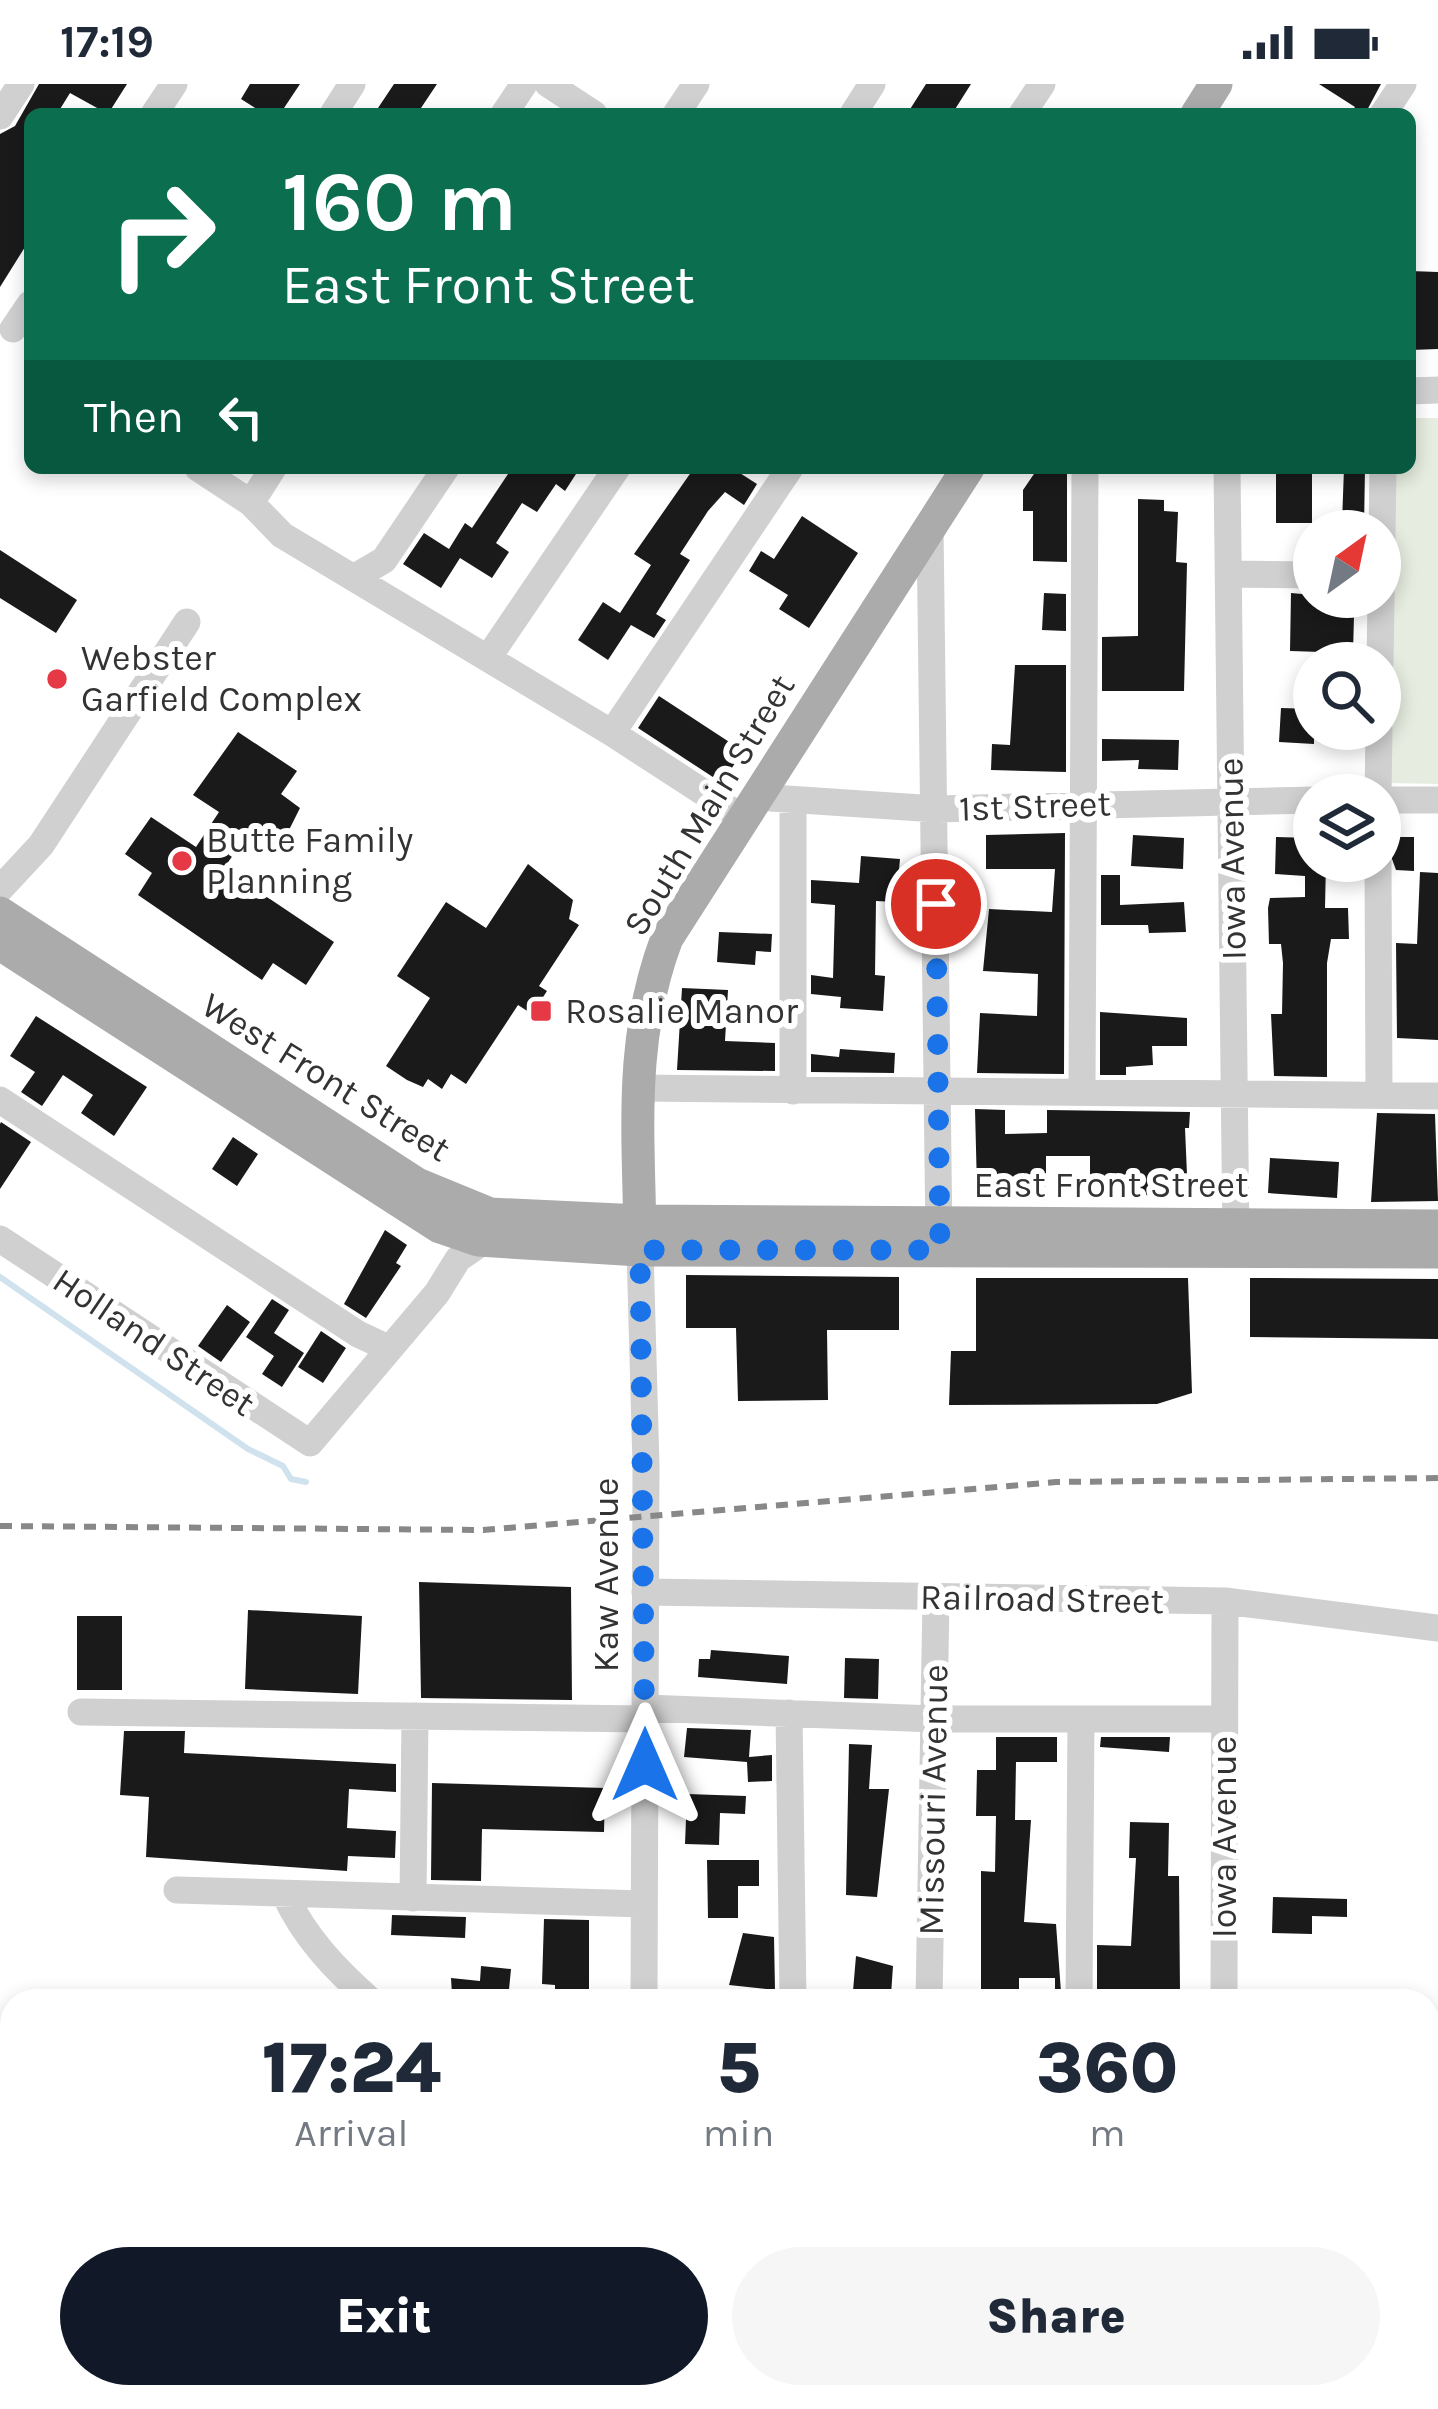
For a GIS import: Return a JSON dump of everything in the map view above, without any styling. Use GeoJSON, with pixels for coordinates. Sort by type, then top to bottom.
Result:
{"type":"FeatureCollection","features":[{"type":"Feature","properties":{"kind":"main road","name":"South Main Street"},"geometry":{"type":"LineString","coordinates":[[640,1235],[638,1088],[645,996],[667,938],[964,474]]}},
{"type":"Feature","properties":{"kind":"main road","name":"West Front Street"},"geometry":{"type":"LineString","coordinates":[[0,913],[487,1228]]}},
{"type":"Feature","properties":{"kind":"main road","name":"West Front Street"},"geometry":{"type":"LineString","coordinates":[[0,944],[440,1227],[640,1235]]}},
{"type":"Feature","properties":{"kind":"main road","name":"East Front Street"},"geometry":{"type":"LineString","coordinates":[[640,1235],[1236,1238],[1438,1226]]}},
{"type":"Feature","properties":{"kind":"main road","name":"East Front Street"},"geometry":{"type":"LineString","coordinates":[[1236,1238],[1438,1252]]}},
{"type":"Feature","properties":{"kind":"street"},"geometry":{"type":"LineString","coordinates":[[0,116],[21,84]]}},
{"type":"Feature","properties":{"kind":"street"},"geometry":{"type":"LineString","coordinates":[[548,84],[585,108]]}},
{"type":"Feature","properties":{"kind":"street"},"geometry":{"type":"LineString","coordinates":[[14,329],[24,313]]}},
{"type":"Feature","properties":{"kind":"street"},"geometry":{"type":"LineString","coordinates":[[207,474],[251,503],[282,535],[612,733],[749,807]]}},
{"type":"Feature","properties":{"kind":"street"},"geometry":{"type":"LineString","coordinates":[[251,503],[269,474]]}},
{"type":"Feature","properties":{"kind":"street"},"geometry":{"type":"LineString","coordinates":[[355,577],[384,560],[442,474]]}},
{"type":"Feature","properties":{"kind":"street"},"geometry":{"type":"LineString","coordinates":[[488,658],[612,474]]}},
{"type":"Feature","properties":{"kind":"street"},"geometry":{"type":"LineString","coordinates":[[612,733],[786,474]]}},
{"type":"Feature","properties":{"kind":"street"},"geometry":{"type":"LineString","coordinates":[[1082,1090],[1085,474]]}},
{"type":"Feature","properties":{"kind":"street","name":"Iowa Avenue"},"geometry":{"type":"LineString","coordinates":[[1227,474],[1236,1238]]}},
{"type":"Feature","properties":{"kind":"street"},"geometry":{"type":"LineString","coordinates":[[1382,510],[1383,474]]}},
{"type":"Feature","properties":{"kind":"street"},"geometry":{"type":"LineString","coordinates":[[930,526],[939,1237]]}},
{"type":"Feature","properties":{"kind":"street"},"geometry":{"type":"LineString","coordinates":[[1228,574],[1293,575]]}},
{"type":"Feature","properties":{"kind":"street"},"geometry":{"type":"LineString","coordinates":[[0,890],[41,845],[187,622]]}},
{"type":"Feature","properties":{"kind":"street"},"geometry":{"type":"LineString","coordinates":[[1401,799],[1438,800]]}},
{"type":"Feature","properties":{"kind":"street","name":"1st Street"},"geometry":{"type":"LineString","coordinates":[[749,807],[793,801],[936,809],[1293,800]]}},
{"type":"Feature","properties":{"kind":"street"},"geometry":{"type":"LineString","coordinates":[[793,801],[793,1091]]}},
{"type":"Feature","properties":{"kind":"street"},"geometry":{"type":"LineString","coordinates":[[1378,882],[1379,1095]]}},
{"type":"Feature","properties":{"kind":"street"},"geometry":{"type":"LineString","coordinates":[[638,1088],[938,1093],[1235,1090],[1438,1096]]}},
{"type":"Feature","properties":{"kind":"street"},"geometry":{"type":"LineString","coordinates":[[0,1100],[358,1334],[388,1348],[487,1228]]}},
{"type":"Feature","properties":{"kind":"street","name":"Kaw Avenue"},"geometry":{"type":"LineString","coordinates":[[640,1235],[644,1989]]}},
{"type":"Feature","properties":{"kind":"street","name":"Holland Street"},"geometry":{"type":"LineString","coordinates":[[0,1239],[310,1443],[388,1348]]}},
{"type":"Feature","properties":{"kind":"street","name":"Railroad Street"},"geometry":{"type":"LineString","coordinates":[[645,1592],[1225,1601],[1438,1628]]}},
{"type":"Feature","properties":{"kind":"street","name":"Missouri Avenue"},"geometry":{"type":"LineString","coordinates":[[929,1989],[936,1598]]}},
{"type":"Feature","properties":{"kind":"street","name":"Iowa Avenue"},"geometry":{"type":"LineString","coordinates":[[1224,1989],[1225,1601]]}},
{"type":"Feature","properties":{"kind":"street"},"geometry":{"type":"LineString","coordinates":[[81,1712],[1225,1719]]}},
{"type":"Feature","properties":{"kind":"street"},"geometry":{"type":"LineString","coordinates":[[789,1713],[793,1989]]}},
{"type":"Feature","properties":{"kind":"street"},"geometry":{"type":"LineString","coordinates":[[413,1898],[415,1716]]}},
{"type":"Feature","properties":{"kind":"street"},"geometry":{"type":"LineString","coordinates":[[1079,1989],[1081,1719]]}},
{"type":"Feature","properties":{"kind":"street"},"geometry":{"type":"LineString","coordinates":[[177,1890],[644,1904]]}},
{"type":"Feature","properties":{"kind":"street"},"geometry":{"type":"LineString","coordinates":[[285,1895],[297,1921],[358,1989]]}},
{"type":"Feature","properties":{"kind":"shaded area"},"geometry":{"type":"Polygon","coordinates":[[[1416,418],[1438,418],[1438,784],[1401,783],[1401,774],[1390,774],[1390,750],[1401,750],[1401,642],[1390,642],[1391,618],[1401,618],[1401,510],[1391,510],[1391,474],[1416,474],[1416,418]]]}},
{"type":"Feature","properties":{"kind":"building"},"geometry":{"type":"Polygon","coordinates":[[[39,84],[127,84],[112,108],[97,108],[70,93],[61,108],[25,108],[39,84]]]}},
{"type":"Feature","properties":{"kind":"building"},"geometry":{"type":"Polygon","coordinates":[[[250,84],[300,84],[284,108],[255,108],[241,99],[250,84]]]}},
{"type":"Feature","properties":{"kind":"building"},"geometry":{"type":"Polygon","coordinates":[[[394,84],[437,84],[421,108],[378,108],[394,84]]]}},
{"type":"Feature","properties":{"kind":"building"},"geometry":{"type":"Polygon","coordinates":[[[926,84],[971,84],[956,108],[911,108],[926,84]]]}},
{"type":"Feature","properties":{"kind":"building"},"geometry":{"type":"Polygon","coordinates":[[[1319,84],[1381,84],[1368,108],[1355,107],[1319,84]]]}},
{"type":"Feature","properties":{"kind":"building"},"geometry":{"type":"Polygon","coordinates":[[[24,110],[24,249],[0,287],[0,134],[15,126],[24,110]]]}},
{"type":"Feature","properties":{"kind":"building"},"geometry":{"type":"Polygon","coordinates":[[[1416,271],[1438,272],[1438,349],[1416,350],[1416,271]]]}},
{"type":"Feature","properties":{"kind":"building"},"geometry":{"type":"Polygon","coordinates":[[[508,474],[576,474],[565,491],[556,484],[537,512],[522,503],[496,543],[509,552],[492,578],[460,558],[441,588],[403,564],[424,533],[449,549],[465,523],[472,528],[508,474]]]}},
{"type":"Feature","properties":{"kind":"building"},"geometry":{"type":"Polygon","coordinates":[[[690,474],[741,474],[757,484],[744,505],[725,492],[708,511],[680,554],[690,560],[656,614],[666,620],[654,638],[631,625],[608,660],[578,640],[603,602],[620,613],[651,565],[634,554],[690,474]]]}},
{"type":"Feature","properties":{"kind":"building"},"geometry":{"type":"Polygon","coordinates":[[[1034,474],[1067,474],[1067,562],[1033,561],[1033,511],[1023,511],[1023,490],[1034,474]]]}},
{"type":"Feature","properties":{"kind":"building"},"geometry":{"type":"Polygon","coordinates":[[[1276,474],[1312,474],[1312,510],[1293,510],[1293,523],[1276,523],[1276,474]]]}},
{"type":"Feature","properties":{"kind":"building"},"geometry":{"type":"Polygon","coordinates":[[[1344,474],[1365,474],[1364,510],[1342,510],[1344,474]]]}},
{"type":"Feature","properties":{"kind":"building"},"geometry":{"type":"Polygon","coordinates":[[[1138,499],[1164,500],[1164,511],[1178,512],[1176,562],[1187,563],[1184,691],[1102,691],[1102,637],[1138,636],[1138,499]]]}},
{"type":"Feature","properties":{"kind":"building"},"geometry":{"type":"Polygon","coordinates":[[[802,516],[858,553],[809,628],[779,609],[788,595],[749,571],[761,551],[774,559],[802,516]]]}},
{"type":"Feature","properties":{"kind":"building"},"geometry":{"type":"Polygon","coordinates":[[[0,550],[77,600],[56,633],[0,598],[0,550]]]}},
{"type":"Feature","properties":{"kind":"building"},"geometry":{"type":"Polygon","coordinates":[[[1044,593],[1066,594],[1066,631],[1042,630],[1044,593]]]}},
{"type":"Feature","properties":{"kind":"building"},"geometry":{"type":"Polygon","coordinates":[[[1291,593],[1293,618],[1354,618],[1353,642],[1293,642],[1290,651],[1291,593]]]}},
{"type":"Feature","properties":{"kind":"building"},"geometry":{"type":"Polygon","coordinates":[[[1015,665],[1066,665],[1066,772],[991,770],[992,744],[1010,745],[1015,665]]]}},
{"type":"Feature","properties":{"kind":"building"},"geometry":{"type":"Polygon","coordinates":[[[659,696],[743,751],[722,783],[638,728],[659,696]]]}},
{"type":"Feature","properties":{"kind":"building"},"geometry":{"type":"Polygon","coordinates":[[[1281,708],[1293,708],[1293,743],[1279,742],[1281,708]]]}},
{"type":"Feature","properties":{"kind":"building","name":"Butte Family Planning"},"geometry":{"type":"Polygon","coordinates":[[[238,732],[297,771],[281,794],[300,808],[279,850],[250,831],[224,868],[334,942],[306,985],[273,963],[262,980],[138,895],[152,873],[125,854],[151,817],[196,847],[219,812],[193,795],[238,732]]]}},
{"type":"Feature","properties":{"kind":"building"},"geometry":{"type":"Polygon","coordinates":[[[1102,739],[1179,740],[1178,770],[1138,769],[1139,760],[1102,761],[1102,739]]]}},
{"type":"Feature","properties":{"kind":"building"},"geometry":{"type":"Polygon","coordinates":[[[1065,833],[1064,1074],[977,1073],[980,1013],[1037,1016],[1038,974],[983,971],[989,909],[1052,912],[1055,869],[986,869],[986,835],[1065,833]]]}},
{"type":"Feature","properties":{"kind":"building"},"geometry":{"type":"Polygon","coordinates":[[[1133,835],[1184,838],[1183,869],[1131,866],[1133,835]]]}},
{"type":"Feature","properties":{"kind":"building"},"geometry":{"type":"Polygon","coordinates":[[[1276,837],[1293,837],[1293,875],[1275,874],[1276,837]]]}},
{"type":"Feature","properties":{"kind":"building"},"geometry":{"type":"Polygon","coordinates":[[[1401,837],[1414,837],[1414,871],[1401,870],[1401,837]]]}},
{"type":"Feature","properties":{"kind":"building"},"geometry":{"type":"Polygon","coordinates":[[[861,856],[900,859],[896,902],[876,901],[875,975],[885,976],[883,1011],[840,1008],[841,997],[811,994],[811,975],[833,978],[835,905],[811,903],[811,880],[859,883],[861,856]]]}},
{"type":"Feature","properties":{"kind":"building"},"geometry":{"type":"Polygon","coordinates":[[[528,864],[573,900],[569,919],[579,925],[539,986],[547,991],[532,1014],[518,1005],[466,1084],[451,1074],[442,1089],[428,1079],[423,1087],[407,1080],[386,1066],[430,998],[397,976],[446,902],[486,928],[528,864]]]}},
{"type":"Feature","properties":{"kind":"building"},"geometry":{"type":"Polygon","coordinates":[[[1420,872],[1438,873],[1438,1040],[1397,1038],[1396,943],[1417,944],[1420,872]]]}},
{"type":"Feature","properties":{"kind":"building"},"geometry":{"type":"Polygon","coordinates":[[[1101,875],[1120,875],[1120,905],[1184,902],[1186,932],[1149,933],[1148,925],[1101,925],[1101,875]]]}},
{"type":"Feature","properties":{"kind":"building"},"geometry":{"type":"Polygon","coordinates":[[[1305,882],[1326,882],[1325,908],[1348,908],[1349,939],[1331,939],[1327,963],[1327,1077],[1274,1076],[1271,1014],[1282,1014],[1283,963],[1281,944],[1269,944],[1268,908],[1270,898],[1305,897],[1305,882]]]}},
{"type":"Feature","properties":{"kind":"building"},"geometry":{"type":"Polygon","coordinates":[[[719,932],[772,934],[771,952],[756,951],[755,965],[717,962],[719,932]]]}},
{"type":"Feature","properties":{"kind":"building"},"geometry":{"type":"Polygon","coordinates":[[[682,988],[728,990],[725,1041],[775,1043],[775,1071],[677,1070],[682,988]]]}},
{"type":"Feature","properties":{"kind":"building"},"geometry":{"type":"Polygon","coordinates":[[[1100,1012],[1187,1018],[1187,1046],[1152,1046],[1153,1065],[1126,1067],[1126,1075],[1100,1075],[1100,1012]]]}},
{"type":"Feature","properties":{"kind":"building"},"geometry":{"type":"Polygon","coordinates":[[[36,1016],[147,1087],[114,1136],[81,1113],[93,1095],[63,1075],[42,1106],[21,1092],[35,1072],[10,1056],[36,1016]]]}},
{"type":"Feature","properties":{"kind":"building"},"geometry":{"type":"Polygon","coordinates":[[[840,1049],[895,1053],[894,1073],[811,1072],[811,1054],[839,1057],[840,1049]]]}},
{"type":"Feature","properties":{"kind":"building"},"geometry":{"type":"Polygon","coordinates":[[[975,1109],[1005,1110],[1005,1134],[1047,1133],[1047,1110],[1190,1112],[1189,1128],[1185,1128],[1188,1198],[1090,1191],[1090,1156],[1046,1156],[1046,1187],[977,1188],[975,1109]]]}},
{"type":"Feature","properties":{"kind":"building"},"geometry":{"type":"Polygon","coordinates":[[[1377,1113],[1435,1114],[1438,1201],[1371,1202],[1377,1113]]]}},
{"type":"Feature","properties":{"kind":"building"},"geometry":{"type":"Polygon","coordinates":[[[0,1124],[31,1142],[0,1189],[0,1124]]]}},
{"type":"Feature","properties":{"kind":"building"},"geometry":{"type":"Polygon","coordinates":[[[233,1137],[258,1154],[237,1186],[212,1169],[233,1137]]]}},
{"type":"Feature","properties":{"kind":"building"},"geometry":{"type":"Polygon","coordinates":[[[1270,1158],[1339,1162],[1337,1198],[1268,1193],[1270,1158]]]}},
{"type":"Feature","properties":{"kind":"building"},"geometry":{"type":"Polygon","coordinates":[[[385,1230],[407,1245],[396,1263],[401,1266],[366,1318],[344,1304],[385,1230]]]}},
{"type":"Feature","properties":{"kind":"building"},"geometry":{"type":"Polygon","coordinates":[[[686,1275],[899,1277],[899,1330],[827,1330],[828,1400],[738,1401],[736,1328],[686,1328],[686,1275]]]}},
{"type":"Feature","properties":{"kind":"building"},"geometry":{"type":"Polygon","coordinates":[[[976,1278],[1188,1278],[1192,1393],[1157,1404],[949,1405],[951,1351],[976,1351],[976,1278]]]}},
{"type":"Feature","properties":{"kind":"building"},"geometry":{"type":"Polygon","coordinates":[[[1250,1278],[1438,1279],[1438,1339],[1250,1337],[1250,1278]]]}},
{"type":"Feature","properties":{"kind":"building"},"geometry":{"type":"Polygon","coordinates":[[[272,1299],[289,1310],[274,1333],[304,1353],[282,1387],[262,1374],[274,1356],[246,1337],[272,1299]]]}},
{"type":"Feature","properties":{"kind":"building"},"geometry":{"type":"Polygon","coordinates":[[[227,1305],[250,1322],[221,1362],[198,1346],[227,1305]]]}},
{"type":"Feature","properties":{"kind":"building"},"geometry":{"type":"Polygon","coordinates":[[[321,1331],[346,1348],[323,1383],[298,1367],[321,1331]]]}},
{"type":"Feature","properties":{"kind":"building"},"geometry":{"type":"Polygon","coordinates":[[[419,1582],[571,1587],[572,1700],[421,1698],[419,1582]]]}},
{"type":"Feature","properties":{"kind":"building"},"geometry":{"type":"Polygon","coordinates":[[[248,1610],[362,1616],[358,1694],[245,1689],[248,1610]]]}},
{"type":"Feature","properties":{"kind":"building"},"geometry":{"type":"Polygon","coordinates":[[[77,1616],[122,1616],[122,1690],[77,1690],[77,1616]]]}},
{"type":"Feature","properties":{"kind":"building"},"geometry":{"type":"Polygon","coordinates":[[[711,1650],[789,1656],[787,1684],[698,1677],[699,1659],[710,1659],[711,1650]]]}},
{"type":"Feature","properties":{"kind":"building"},"geometry":{"type":"Polygon","coordinates":[[[845,1658],[879,1659],[878,1699],[844,1698],[845,1658]]]}},
{"type":"Feature","properties":{"kind":"building"},"geometry":{"type":"Polygon","coordinates":[[[687,1728],[751,1730],[749,1757],[772,1755],[772,1781],[748,1782],[747,1762],[684,1757],[687,1728]]]}},
{"type":"Feature","properties":{"kind":"building"},"geometry":{"type":"Polygon","coordinates":[[[124,1731],[185,1731],[184,1753],[396,1764],[396,1792],[349,1789],[347,1828],[396,1831],[395,1858],[348,1856],[347,1871],[146,1857],[149,1797],[120,1795],[124,1731]]]}},
{"type":"Feature","properties":{"kind":"building"},"geometry":{"type":"Polygon","coordinates":[[[996,1737],[1057,1737],[1057,1762],[1016,1762],[1015,1820],[1031,1820],[1024,1922],[1056,1924],[1061,1989],[1055,1989],[1055,1978],[1019,1978],[1019,1989],[981,1989],[981,1871],[995,1872],[996,1816],[976,1816],[977,1770],[996,1770],[996,1737]]]}},
{"type":"Feature","properties":{"kind":"building"},"geometry":{"type":"Polygon","coordinates":[[[1101,1737],[1170,1737],[1169,1752],[1100,1747],[1101,1737]]]}},
{"type":"Feature","properties":{"kind":"building"},"geometry":{"type":"Polygon","coordinates":[[[849,1744],[872,1745],[869,1789],[889,1789],[877,1897],[846,1895],[849,1744]]]}},
{"type":"Feature","properties":{"kind":"building"},"geometry":{"type":"Polygon","coordinates":[[[432,1783],[605,1788],[604,1832],[482,1829],[481,1881],[431,1880],[432,1783]]]}},
{"type":"Feature","properties":{"kind":"building"},"geometry":{"type":"Polygon","coordinates":[[[687,1794],[746,1796],[745,1814],[720,1813],[719,1845],[685,1844],[687,1794]]]}},
{"type":"Feature","properties":{"kind":"building"},"geometry":{"type":"Polygon","coordinates":[[[1130,1822],[1169,1823],[1168,1876],[1179,1876],[1180,1989],[1097,1989],[1097,1945],[1131,1946],[1136,1858],[1129,1858],[1130,1822]]]}},
{"type":"Feature","properties":{"kind":"building"},"geometry":{"type":"Polygon","coordinates":[[[707,1860],[759,1860],[759,1886],[738,1886],[738,1918],[708,1918],[707,1860]]]}},
{"type":"Feature","properties":{"kind":"building"},"geometry":{"type":"Polygon","coordinates":[[[1273,1897],[1347,1899],[1347,1917],[1312,1916],[1312,1934],[1272,1933],[1273,1897]]]}},
{"type":"Feature","properties":{"kind":"building"},"geometry":{"type":"Polygon","coordinates":[[[392,1915],[466,1917],[465,1938],[391,1935],[392,1915]]]}},
{"type":"Feature","properties":{"kind":"building"},"geometry":{"type":"Polygon","coordinates":[[[544,1919],[589,1920],[589,1989],[542,1984],[544,1919]]]}},
{"type":"Feature","properties":{"kind":"building"},"geometry":{"type":"Polygon","coordinates":[[[743,1933],[774,1937],[775,1989],[729,1985],[743,1933]]]}},
{"type":"Feature","properties":{"kind":"building"},"geometry":{"type":"Polygon","coordinates":[[[856,1956],[893,1966],[891,1989],[853,1989],[856,1956]]]}},
{"type":"Feature","properties":{"kind":"building"},"geometry":{"type":"Polygon","coordinates":[[[481,1966],[511,1969],[509,1989],[452,1989],[451,1978],[480,1981],[481,1966]]]}},
{"type":"Feature","properties":{"kind":"waterway"},"geometry":{"type":"LineString","coordinates":[[0,1277],[248,1449],[283,1466],[291,1479],[306,1482]]}},
{"type":"Feature","properties":{"kind":"railway"},"geometry":{"type":"LineString","coordinates":[[0,1526],[483,1530],[1056,1482],[1438,1478]]}},
{"type":"Feature","properties":{"kind":"place","name":"Webster Garfield Complex"},"geometry":{"type":"Point","coordinates":[57,679]}},
{"type":"Feature","properties":{"kind":"place","name":"Butte Family Planning"},"geometry":{"type":"Point","coordinates":[182,861]}},
{"type":"Feature","properties":{"kind":"place","name":"Rosalie Manor"},"geometry":{"type":"Point","coordinates":[541,1011]}},
{"type":"Feature","properties":{"kind":"route"},"geometry":{"type":"LineString","coordinates":[[645,1765],[646,1466],[640,1250],[940,1250],[936,904]]}}]}
